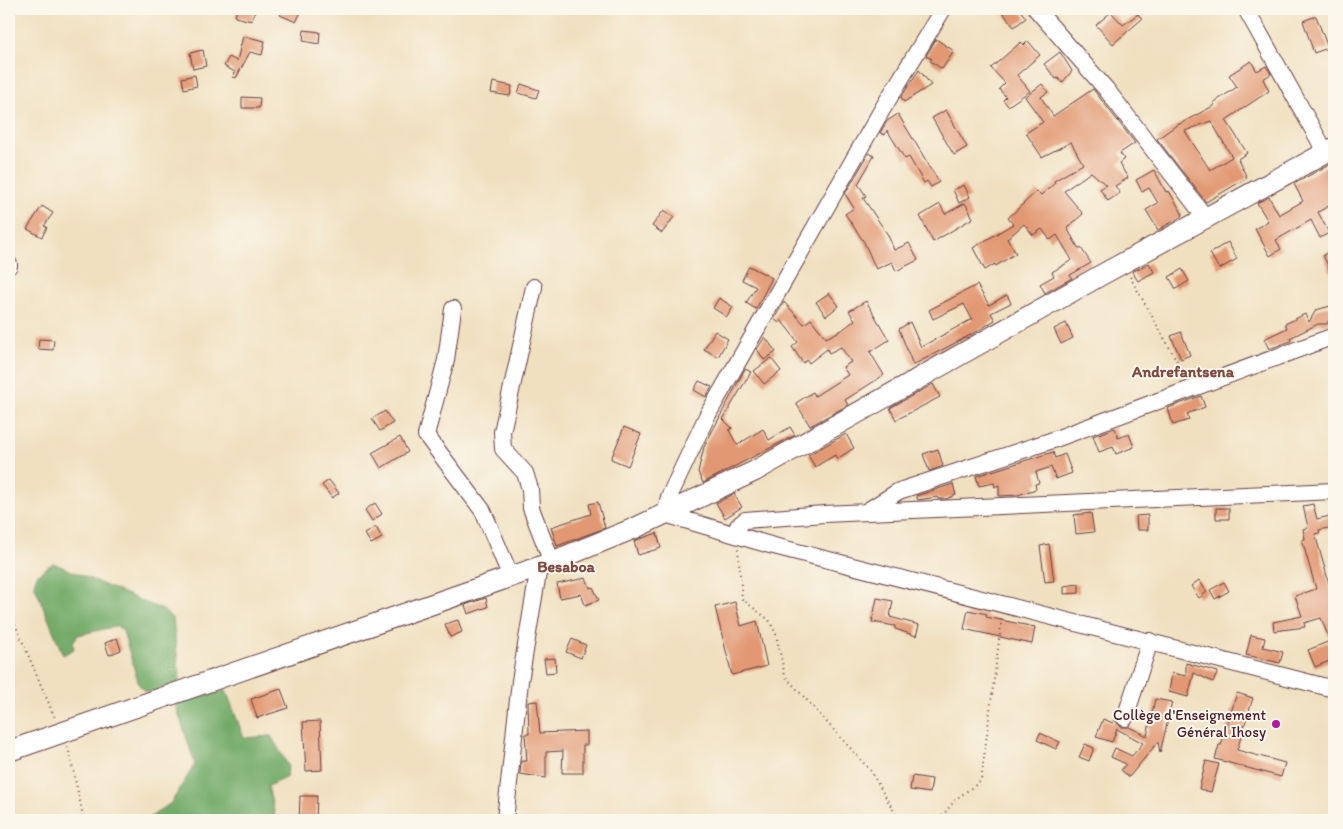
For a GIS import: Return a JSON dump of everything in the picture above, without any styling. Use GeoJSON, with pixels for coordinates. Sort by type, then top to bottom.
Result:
{"type":"FeatureCollection","features":[{"type":"Feature","properties":{"kind":"main road"},"geometry":{"type":"LineString","coordinates":[[9,751],[511,577],[665,514],[755,471],[1122,264],[1330,151]]}},
{"type":"Feature","properties":{"kind":"street"},"geometry":{"type":"LineString","coordinates":[[943,9],[707,416],[669,497],[665,514],[737,535],[1334,689]]}},
{"type":"Feature","properties":{"kind":"street"},"geometry":{"type":"LineString","coordinates":[[1036,9],[1106,89],[1206,218]]}},
{"type":"Feature","properties":{"kind":"street"},"geometry":{"type":"LineString","coordinates":[[1246,9],[1330,151]]}},
{"type":"Feature","properties":{"kind":"street"},"geometry":{"type":"LineString","coordinates":[[505,820],[520,681],[545,564],[531,508],[530,489],[525,473],[503,449],[502,432],[534,287]]}},
{"type":"Feature","properties":{"kind":"street"},"geometry":{"type":"LineString","coordinates":[[454,309],[446,360],[426,435],[484,511],[511,577]]}},
{"type":"Feature","properties":{"kind":"street"},"geometry":{"type":"LineString","coordinates":[[864,512],[899,492],[1050,441],[1334,336]]}},
{"type":"Feature","properties":{"kind":"street"},"geometry":{"type":"LineString","coordinates":[[737,535],[738,526],[745,520],[864,512],[1334,491]]}},
{"type":"Feature","properties":{"kind":"street"},"geometry":{"type":"LineString","coordinates":[[1126,718],[1150,642]]}},
{"type":"Feature","properties":{"kind":"path"},"geometry":{"type":"LineString","coordinates":[[1122,264],[1160,327],[1191,388]]}},
{"type":"Feature","properties":{"kind":"path"},"geometry":{"type":"LineString","coordinates":[[737,535],[742,599],[768,620],[776,634],[784,676],[870,770],[899,820]]}},
{"type":"Feature","properties":{"kind":"path"},"geometry":{"type":"LineString","coordinates":[[939,820],[956,799],[981,781],[1004,603]]}},
{"type":"Feature","properties":{"kind":"path"},"geometry":{"type":"LineString","coordinates":[[9,610],[60,733],[66,739],[84,820]]}},
{"type":"Feature","properties":{"kind":"green space"},"geometry":{"type":"Polygon","coordinates":[[[53,563],[163,610],[173,619],[180,679],[177,684],[147,693],[139,685],[123,631],[117,626],[78,635],[73,642],[74,649],[63,655],[34,584],[37,575],[53,563]]]}},
{"type":"Feature","properties":{"kind":"green space"},"geometry":{"type":"Polygon","coordinates":[[[226,690],[244,738],[271,736],[288,765],[287,777],[268,786],[276,820],[146,820],[171,803],[195,764],[175,703],[226,690]]]}},
{"type":"Feature","properties":{"kind":"building"},"geometry":{"type":"Polygon","coordinates":[[[237,9],[255,10],[252,21],[235,17],[237,9]]]}},
{"type":"Feature","properties":{"kind":"building"},"geometry":{"type":"Polygon","coordinates":[[[283,9],[294,9],[301,12],[296,22],[280,15],[283,9]]]}},
{"type":"Feature","properties":{"kind":"building"},"geometry":{"type":"Polygon","coordinates":[[[1000,9],[1019,9],[1026,18],[1014,27],[1000,9]]]}},
{"type":"Feature","properties":{"kind":"building"},"geometry":{"type":"Polygon","coordinates":[[[1111,12],[1123,25],[1138,14],[1142,19],[1113,44],[1096,25],[1111,12]]]}},
{"type":"Feature","properties":{"kind":"building"},"geometry":{"type":"Polygon","coordinates":[[[1316,16],[1328,48],[1314,53],[1303,21],[1316,16]]]}},
{"type":"Feature","properties":{"kind":"building"},"geometry":{"type":"Polygon","coordinates":[[[304,30],[320,32],[319,44],[303,41],[304,30]]]}},
{"type":"Feature","properties":{"kind":"building"},"geometry":{"type":"Polygon","coordinates":[[[243,36],[265,41],[262,55],[250,52],[236,78],[233,77],[235,72],[224,66],[229,57],[237,61],[243,36]]]}},
{"type":"Feature","properties":{"kind":"building"},"geometry":{"type":"Polygon","coordinates":[[[936,39],[954,51],[942,69],[926,56],[936,39]]]}},
{"type":"Feature","properties":{"kind":"building"},"geometry":{"type":"Polygon","coordinates":[[[1028,41],[1040,55],[1017,75],[1030,91],[1008,106],[1003,100],[1006,97],[999,89],[1005,83],[991,68],[1021,42],[1024,45],[1028,41]]]}},
{"type":"Feature","properties":{"kind":"building"},"geometry":{"type":"Polygon","coordinates":[[[203,50],[206,66],[193,69],[190,53],[203,50]]]}},
{"type":"Feature","properties":{"kind":"building"},"geometry":{"type":"Polygon","coordinates":[[[1060,52],[1072,71],[1062,83],[1058,78],[1056,79],[1044,64],[1060,52]]]}},
{"type":"Feature","properties":{"kind":"building"},"geometry":{"type":"Polygon","coordinates":[[[1251,61],[1257,71],[1266,66],[1271,74],[1263,79],[1269,91],[1226,120],[1247,153],[1238,159],[1247,178],[1206,202],[1157,139],[1174,127],[1215,105],[1213,103],[1237,87],[1229,75],[1251,61]],[[1211,121],[1185,131],[1210,170],[1232,157],[1211,121]]]}},
{"type":"Feature","properties":{"kind":"building"},"geometry":{"type":"Polygon","coordinates":[[[919,70],[931,85],[904,102],[901,97],[919,70]]]}},
{"type":"Feature","properties":{"kind":"building"},"geometry":{"type":"Polygon","coordinates":[[[195,75],[197,86],[184,89],[182,78],[195,75]]]}},
{"type":"Feature","properties":{"kind":"building"},"geometry":{"type":"Polygon","coordinates":[[[493,82],[512,86],[510,96],[491,93],[493,82]]]}},
{"type":"Feature","properties":{"kind":"building"},"geometry":{"type":"Polygon","coordinates":[[[521,84],[539,90],[536,98],[518,93],[521,84]]]}},
{"type":"Feature","properties":{"kind":"building"},"geometry":{"type":"Polygon","coordinates":[[[1042,84],[1048,92],[1041,97],[1053,116],[1093,89],[1135,143],[1120,153],[1124,159],[1119,163],[1128,178],[1115,186],[1120,193],[1108,201],[1100,189],[1106,185],[1091,172],[1064,191],[1083,214],[1067,228],[1079,249],[1081,248],[1091,263],[1070,275],[1072,278],[1045,293],[1040,284],[1054,276],[1052,272],[1072,260],[1057,235],[1050,240],[1042,229],[1033,235],[1024,224],[1007,239],[1016,253],[996,266],[995,264],[985,270],[973,248],[1013,224],[1008,218],[1037,191],[1041,195],[1055,183],[1054,181],[1083,164],[1071,142],[1042,157],[1026,133],[1043,122],[1025,97],[1042,84]]]}},
{"type":"Feature","properties":{"kind":"building"},"geometry":{"type":"Polygon","coordinates":[[[242,97],[260,98],[259,108],[242,108],[242,97]]]}},
{"type":"Feature","properties":{"kind":"building"},"geometry":{"type":"Polygon","coordinates":[[[946,110],[967,147],[954,155],[932,118],[946,110]]]}},
{"type":"Feature","properties":{"kind":"building"},"geometry":{"type":"Polygon","coordinates":[[[898,114],[939,182],[931,187],[927,181],[924,183],[909,157],[905,159],[887,130],[885,135],[880,133],[887,121],[898,114]]]}},
{"type":"Feature","properties":{"kind":"building"},"geometry":{"type":"Polygon","coordinates":[[[869,153],[874,156],[858,184],[866,196],[863,198],[888,235],[894,250],[909,243],[918,260],[896,271],[892,262],[876,269],[864,242],[845,214],[854,208],[845,194],[869,153]]]}},
{"type":"Feature","properties":{"kind":"building"},"geometry":{"type":"Polygon","coordinates":[[[1330,164],[1334,171],[1334,203],[1318,212],[1329,233],[1320,238],[1311,220],[1276,240],[1281,249],[1270,256],[1255,229],[1268,221],[1257,203],[1269,197],[1279,215],[1303,201],[1294,184],[1330,164]]]}},
{"type":"Feature","properties":{"kind":"building"},"geometry":{"type":"Polygon","coordinates":[[[1154,170],[1166,192],[1169,191],[1182,213],[1181,217],[1158,230],[1146,210],[1158,203],[1149,188],[1142,192],[1136,180],[1154,170]]]}},
{"type":"Feature","properties":{"kind":"building"},"geometry":{"type":"Polygon","coordinates":[[[964,185],[970,197],[959,203],[953,190],[964,185]]]}},
{"type":"Feature","properties":{"kind":"building"},"geometry":{"type":"Polygon","coordinates":[[[965,203],[973,218],[933,242],[920,216],[940,204],[945,214],[965,203]]]}},
{"type":"Feature","properties":{"kind":"building"},"geometry":{"type":"Polygon","coordinates":[[[42,206],[53,213],[44,226],[47,227],[42,237],[27,229],[42,206]]]}},
{"type":"Feature","properties":{"kind":"building"},"geometry":{"type":"Polygon","coordinates":[[[664,210],[674,217],[662,233],[652,226],[664,210]]]}},
{"type":"Feature","properties":{"kind":"building"},"geometry":{"type":"Polygon","coordinates":[[[1228,242],[1237,259],[1219,269],[1210,253],[1228,242]]]}},
{"type":"Feature","properties":{"kind":"building"},"geometry":{"type":"Polygon","coordinates":[[[1334,249],[1334,279],[1323,255],[1334,249]]]}},
{"type":"Feature","properties":{"kind":"building"},"geometry":{"type":"Polygon","coordinates":[[[1149,263],[1154,272],[1138,281],[1132,272],[1149,263]]]}},
{"type":"Feature","properties":{"kind":"building"},"geometry":{"type":"Polygon","coordinates":[[[749,266],[772,278],[756,309],[746,303],[756,287],[742,280],[749,266]]]}},
{"type":"Feature","properties":{"kind":"building"},"geometry":{"type":"Polygon","coordinates":[[[1182,269],[1189,281],[1176,289],[1169,277],[1182,269]]]}},
{"type":"Feature","properties":{"kind":"building"},"geometry":{"type":"Polygon","coordinates":[[[977,285],[989,305],[1007,295],[1011,303],[991,313],[995,320],[913,365],[899,329],[910,322],[921,347],[972,319],[964,304],[933,319],[929,310],[977,285]]]}},
{"type":"Feature","properties":{"kind":"building"},"geometry":{"type":"Polygon","coordinates":[[[829,293],[839,306],[826,316],[816,302],[829,293]]]}},
{"type":"Feature","properties":{"kind":"building"},"geometry":{"type":"Polygon","coordinates":[[[719,298],[733,307],[727,317],[713,308],[719,298]]]}},
{"type":"Feature","properties":{"kind":"building"},"geometry":{"type":"Polygon","coordinates":[[[866,301],[889,340],[870,352],[884,375],[845,400],[848,405],[810,426],[796,403],[813,392],[815,396],[848,375],[843,367],[851,362],[841,347],[829,353],[827,349],[809,363],[807,360],[803,363],[792,347],[798,342],[781,320],[779,323],[774,319],[784,302],[804,324],[811,319],[826,338],[842,330],[855,320],[849,311],[866,301]]]}},
{"type":"Feature","properties":{"kind":"building"},"geometry":{"type":"Polygon","coordinates":[[[1334,305],[1334,311],[1327,324],[1318,324],[1290,338],[1291,341],[1269,349],[1264,339],[1287,328],[1285,324],[1305,314],[1309,322],[1316,310],[1334,305]]]}},
{"type":"Feature","properties":{"kind":"building"},"geometry":{"type":"Polygon","coordinates":[[[1066,323],[1073,338],[1061,344],[1054,329],[1066,323]]]}},
{"type":"Feature","properties":{"kind":"building"},"geometry":{"type":"Polygon","coordinates":[[[715,331],[728,339],[718,357],[704,349],[715,331]]]}},
{"type":"Feature","properties":{"kind":"building"},"geometry":{"type":"Polygon","coordinates":[[[1181,332],[1190,355],[1181,359],[1171,336],[1181,332]]]}},
{"type":"Feature","properties":{"kind":"building"},"geometry":{"type":"Polygon","coordinates":[[[765,337],[776,352],[764,360],[757,349],[765,337]]]}},
{"type":"Feature","properties":{"kind":"building"},"geometry":{"type":"Polygon","coordinates":[[[39,339],[54,340],[53,350],[38,349],[39,339]]]}},
{"type":"Feature","properties":{"kind":"building"},"geometry":{"type":"Polygon","coordinates":[[[771,358],[781,371],[764,384],[754,371],[771,358]]]}},
{"type":"Feature","properties":{"kind":"building"},"geometry":{"type":"Polygon","coordinates":[[[745,369],[751,372],[723,419],[732,428],[729,430],[737,445],[763,429],[769,440],[790,427],[795,435],[703,483],[698,472],[704,447],[745,369]]]}},
{"type":"Feature","properties":{"kind":"building"},"geometry":{"type":"Polygon","coordinates":[[[699,381],[712,387],[706,397],[694,390],[699,381]]]}},
{"type":"Feature","properties":{"kind":"building"},"geometry":{"type":"Polygon","coordinates":[[[933,384],[940,397],[896,420],[890,408],[933,384]]]}},
{"type":"Feature","properties":{"kind":"building"},"geometry":{"type":"Polygon","coordinates":[[[1201,396],[1205,407],[1187,414],[1189,420],[1173,425],[1168,408],[1201,396]]]}},
{"type":"Feature","properties":{"kind":"building"},"geometry":{"type":"Polygon","coordinates":[[[385,411],[393,423],[380,431],[372,419],[385,411]]]}},
{"type":"Feature","properties":{"kind":"building"},"geometry":{"type":"Polygon","coordinates":[[[624,427],[641,434],[628,466],[611,459],[624,427]]]}},
{"type":"Feature","properties":{"kind":"building"},"geometry":{"type":"Polygon","coordinates":[[[1115,428],[1118,438],[1129,434],[1134,447],[1116,454],[1113,447],[1099,452],[1093,436],[1115,428]]]}},
{"type":"Feature","properties":{"kind":"building"},"geometry":{"type":"Polygon","coordinates":[[[846,434],[854,448],[837,459],[835,455],[815,467],[808,455],[846,434]]]}},
{"type":"Feature","properties":{"kind":"building"},"geometry":{"type":"Polygon","coordinates":[[[400,437],[408,452],[381,468],[372,453],[400,437]]]}},
{"type":"Feature","properties":{"kind":"building"},"geometry":{"type":"Polygon","coordinates":[[[938,449],[943,466],[929,471],[923,454],[938,449]]]}},
{"type":"Feature","properties":{"kind":"building"},"geometry":{"type":"Polygon","coordinates":[[[1053,452],[1055,458],[1065,454],[1072,473],[1056,479],[1051,467],[1036,472],[1039,483],[1035,484],[1036,489],[1018,495],[999,496],[999,485],[995,487],[994,483],[979,486],[976,476],[1053,452]]]}},
{"type":"Feature","properties":{"kind":"building"},"geometry":{"type":"Polygon","coordinates":[[[329,480],[339,493],[332,498],[322,485],[329,480]]]}},
{"type":"Feature","properties":{"kind":"building"},"geometry":{"type":"Polygon","coordinates":[[[953,484],[956,495],[946,499],[938,499],[937,497],[918,500],[916,496],[953,484]]]}},
{"type":"Feature","properties":{"kind":"building"},"geometry":{"type":"Polygon","coordinates":[[[734,494],[742,507],[725,518],[716,503],[734,494]]]}},
{"type":"Feature","properties":{"kind":"building"},"geometry":{"type":"Polygon","coordinates":[[[598,502],[605,528],[557,546],[551,527],[591,514],[589,504],[598,502]]]}},
{"type":"Feature","properties":{"kind":"building"},"geometry":{"type":"Polygon","coordinates":[[[375,503],[382,514],[372,521],[365,510],[375,503]]]}},
{"type":"Feature","properties":{"kind":"building"},"geometry":{"type":"Polygon","coordinates":[[[1313,504],[1317,519],[1330,516],[1333,527],[1319,530],[1320,533],[1315,534],[1334,601],[1334,659],[1315,667],[1308,650],[1330,641],[1321,618],[1304,623],[1305,627],[1274,631],[1273,622],[1302,616],[1295,596],[1316,589],[1302,540],[1305,539],[1303,529],[1308,527],[1303,506],[1313,504]]]}},
{"type":"Feature","properties":{"kind":"building"},"geometry":{"type":"Polygon","coordinates":[[[1216,508],[1229,508],[1229,519],[1216,519],[1216,508]]]}},
{"type":"Feature","properties":{"kind":"building"},"geometry":{"type":"Polygon","coordinates":[[[1091,513],[1094,532],[1076,534],[1074,515],[1091,513]]]}},
{"type":"Feature","properties":{"kind":"building"},"geometry":{"type":"Polygon","coordinates":[[[1148,515],[1148,530],[1137,530],[1136,516],[1148,515]]]}},
{"type":"Feature","properties":{"kind":"building"},"geometry":{"type":"Polygon","coordinates":[[[376,527],[382,538],[371,544],[365,534],[376,527]]]}},
{"type":"Feature","properties":{"kind":"building"},"geometry":{"type":"Polygon","coordinates":[[[657,533],[661,548],[638,555],[634,541],[657,533]]]}},
{"type":"Feature","properties":{"kind":"building"},"geometry":{"type":"Polygon","coordinates":[[[1049,544],[1054,581],[1045,582],[1040,546],[1049,544]]]}},
{"type":"Feature","properties":{"kind":"building"},"geometry":{"type":"Polygon","coordinates":[[[586,578],[590,588],[593,587],[599,600],[585,605],[581,594],[560,598],[557,584],[586,578]]]}},
{"type":"Feature","properties":{"kind":"building"},"geometry":{"type":"Polygon","coordinates":[[[1199,580],[1207,592],[1199,598],[1191,586],[1199,580]]]}},
{"type":"Feature","properties":{"kind":"building"},"geometry":{"type":"Polygon","coordinates":[[[1224,582],[1229,591],[1215,599],[1210,590],[1224,582]]]}},
{"type":"Feature","properties":{"kind":"building"},"geometry":{"type":"Polygon","coordinates":[[[1079,584],[1079,593],[1064,594],[1064,586],[1079,584]]]}},
{"type":"Feature","properties":{"kind":"building"},"geometry":{"type":"Polygon","coordinates":[[[486,598],[488,607],[468,614],[465,605],[486,598]]]}},
{"type":"Feature","properties":{"kind":"building"},"geometry":{"type":"Polygon","coordinates":[[[877,598],[893,601],[890,617],[919,625],[916,636],[895,629],[895,626],[872,622],[877,598]]]}},
{"type":"Feature","properties":{"kind":"building"},"geometry":{"type":"Polygon","coordinates":[[[735,602],[741,626],[757,621],[767,666],[732,675],[715,607],[735,602]]]}},
{"type":"Feature","properties":{"kind":"building"},"geometry":{"type":"Polygon","coordinates":[[[968,610],[987,614],[986,617],[1035,627],[1032,644],[964,629],[968,610]]]}},
{"type":"Feature","properties":{"kind":"building"},"geometry":{"type":"Polygon","coordinates":[[[458,620],[462,632],[450,637],[445,624],[458,620]]]}},
{"type":"Feature","properties":{"kind":"building"},"geometry":{"type":"Polygon","coordinates":[[[1251,635],[1265,638],[1263,647],[1283,652],[1280,663],[1246,655],[1251,635]]]}},
{"type":"Feature","properties":{"kind":"building"},"geometry":{"type":"Polygon","coordinates":[[[117,638],[121,650],[109,655],[105,643],[117,638]]]}},
{"type":"Feature","properties":{"kind":"building"},"geometry":{"type":"Polygon","coordinates":[[[572,639],[586,645],[581,658],[566,652],[572,639]]]}},
{"type":"Feature","properties":{"kind":"building"},"geometry":{"type":"Polygon","coordinates":[[[555,658],[556,672],[546,673],[544,659],[555,658]]]}},
{"type":"Feature","properties":{"kind":"building"},"geometry":{"type":"Polygon","coordinates":[[[1186,663],[1218,672],[1213,682],[1194,673],[1188,697],[1169,692],[1172,673],[1186,676],[1186,663]]]}},
{"type":"Feature","properties":{"kind":"building"},"geometry":{"type":"Polygon","coordinates":[[[281,689],[288,708],[257,718],[251,699],[281,689]]]}},
{"type":"Feature","properties":{"kind":"building"},"geometry":{"type":"Polygon","coordinates":[[[1237,693],[1253,698],[1237,750],[1285,763],[1281,777],[1215,759],[1237,693]]]}},
{"type":"Feature","properties":{"kind":"building"},"geometry":{"type":"Polygon","coordinates":[[[1155,699],[1172,702],[1160,753],[1158,742],[1129,777],[1121,770],[1126,764],[1111,757],[1115,748],[1132,756],[1143,743],[1117,729],[1112,742],[1096,737],[1103,719],[1113,723],[1114,719],[1121,727],[1129,727],[1147,736],[1155,699]]]}},
{"type":"Feature","properties":{"kind":"building"},"geometry":{"type":"Polygon","coordinates":[[[537,701],[540,733],[587,731],[587,745],[583,745],[583,773],[562,773],[563,751],[546,752],[546,778],[520,774],[521,761],[527,761],[525,734],[529,734],[528,702],[537,701]]]}},
{"type":"Feature","properties":{"kind":"building"},"geometry":{"type":"Polygon","coordinates":[[[320,721],[322,770],[306,771],[303,722],[320,721]]]}},
{"type":"Feature","properties":{"kind":"building"},"geometry":{"type":"Polygon","coordinates":[[[1040,733],[1060,742],[1056,749],[1037,740],[1040,733]]]}},
{"type":"Feature","properties":{"kind":"building"},"geometry":{"type":"Polygon","coordinates":[[[1085,744],[1094,748],[1089,761],[1079,757],[1085,744]]]}},
{"type":"Feature","properties":{"kind":"building"},"geometry":{"type":"Polygon","coordinates":[[[1206,761],[1219,764],[1211,792],[1199,789],[1206,761]]]}},
{"type":"Feature","properties":{"kind":"building"},"geometry":{"type":"Polygon","coordinates":[[[912,776],[932,779],[930,793],[910,790],[912,776]]]}},
{"type":"Feature","properties":{"kind":"building"},"geometry":{"type":"Polygon","coordinates":[[[300,796],[317,796],[316,820],[299,820],[300,796]]]}},
{"type":"Feature","properties":{"kind":"place","name":"Collège d'Enseignement Général Ihosy"},"geometry":{"type":"Point","coordinates":[1276,724]}},
{"type":"Feature","properties":{"kind":"district","name":"Andrefantsena"},"geometry":{"type":"Point","coordinates":[1183,371]}},
{"type":"Feature","properties":{"kind":"district","name":"Besaboa"},"geometry":{"type":"Point","coordinates":[566,566]}}]}
